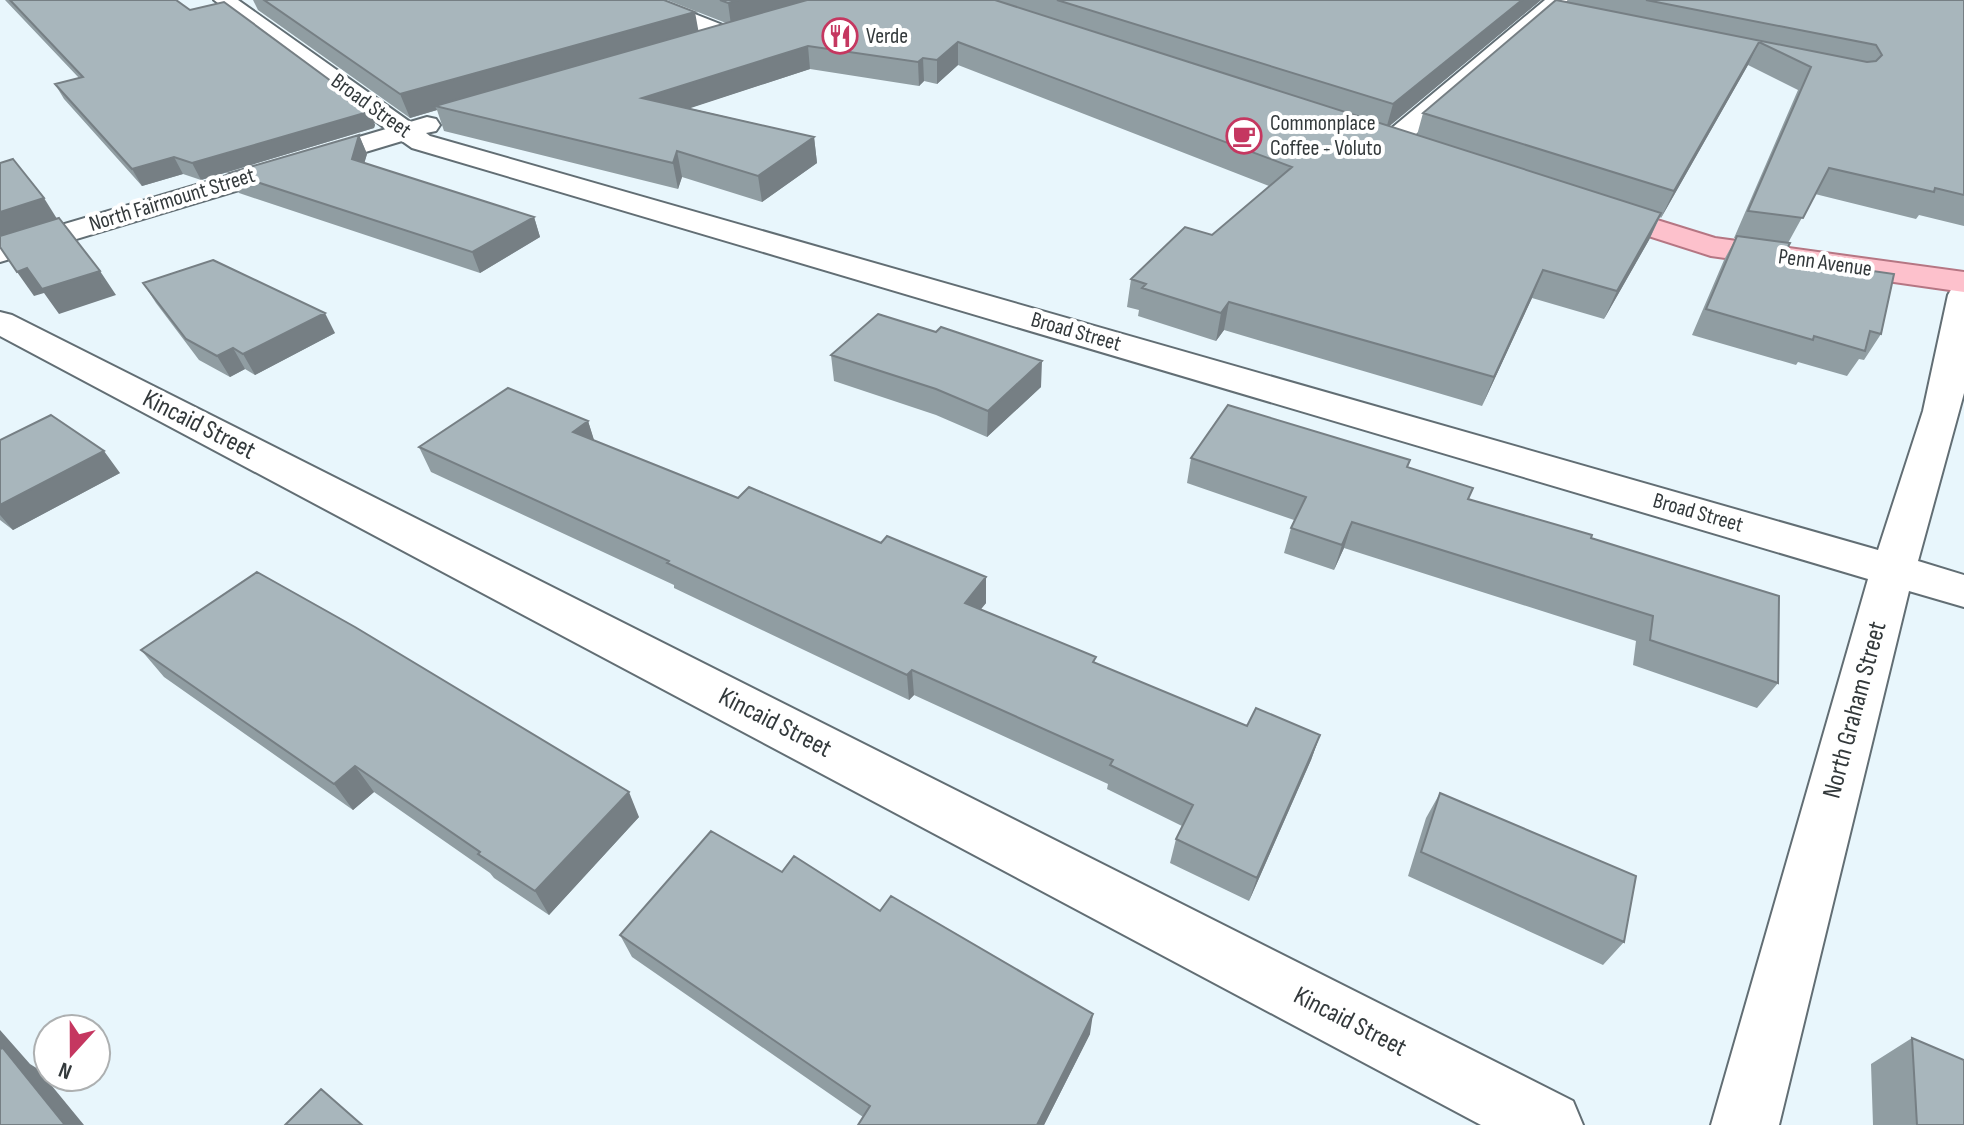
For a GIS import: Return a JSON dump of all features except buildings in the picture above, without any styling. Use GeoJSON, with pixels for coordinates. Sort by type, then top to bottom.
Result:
{"type":"FeatureCollection","features":[{"type":"Feature","properties":{"kind":"main road"},"geometry":{"type":"LineString","coordinates":[[1360,133],[1419,152]]}},
{"type":"Feature","properties":{"kind":"main road","name":"Penn Avenue"},"geometry":{"type":"LineString","coordinates":[[1580,204],[1711,247],[1964,282]]}},
{"type":"Feature","properties":{"kind":"street","name":"Broad Street"},"geometry":{"type":"LineString","coordinates":[[224,0],[421,142],[1964,591]]}},
{"type":"Feature","properties":{"kind":"street"},"geometry":{"type":"LineString","coordinates":[[640,0],[730,36]]}},
{"type":"Feature","properties":{"kind":"street"},"geometry":{"type":"LineString","coordinates":[[1390,143],[1558,10]]}},
{"type":"Feature","properties":{"kind":"street"},"geometry":{"type":"LineString","coordinates":[[685,49],[760,27]]}},
{"type":"Feature","properties":{"kind":"street","name":"North Fairmount Street"},"geometry":{"type":"LineString","coordinates":[[0,253],[447,119]]}},
{"type":"Feature","properties":{"kind":"street","name":"North Graham Street"},"geometry":{"type":"LineString","coordinates":[[1745,1125],[1893,570],[1942,411],[1964,295]]}},
{"type":"Feature","properties":{"kind":"street","name":"Kincaid Street"},"geometry":{"type":"LineString","coordinates":[[0,322],[1549,1125]]}},
{"type":"Feature","properties":{"kind":"place","name":"Verde"},"geometry":{"type":"Point","coordinates":[840,36]}},
{"type":"Feature","properties":{"kind":"place","name":"Commonplace Coffee - Voluto"},"geometry":{"type":"Point","coordinates":[1244,136]}}]}
